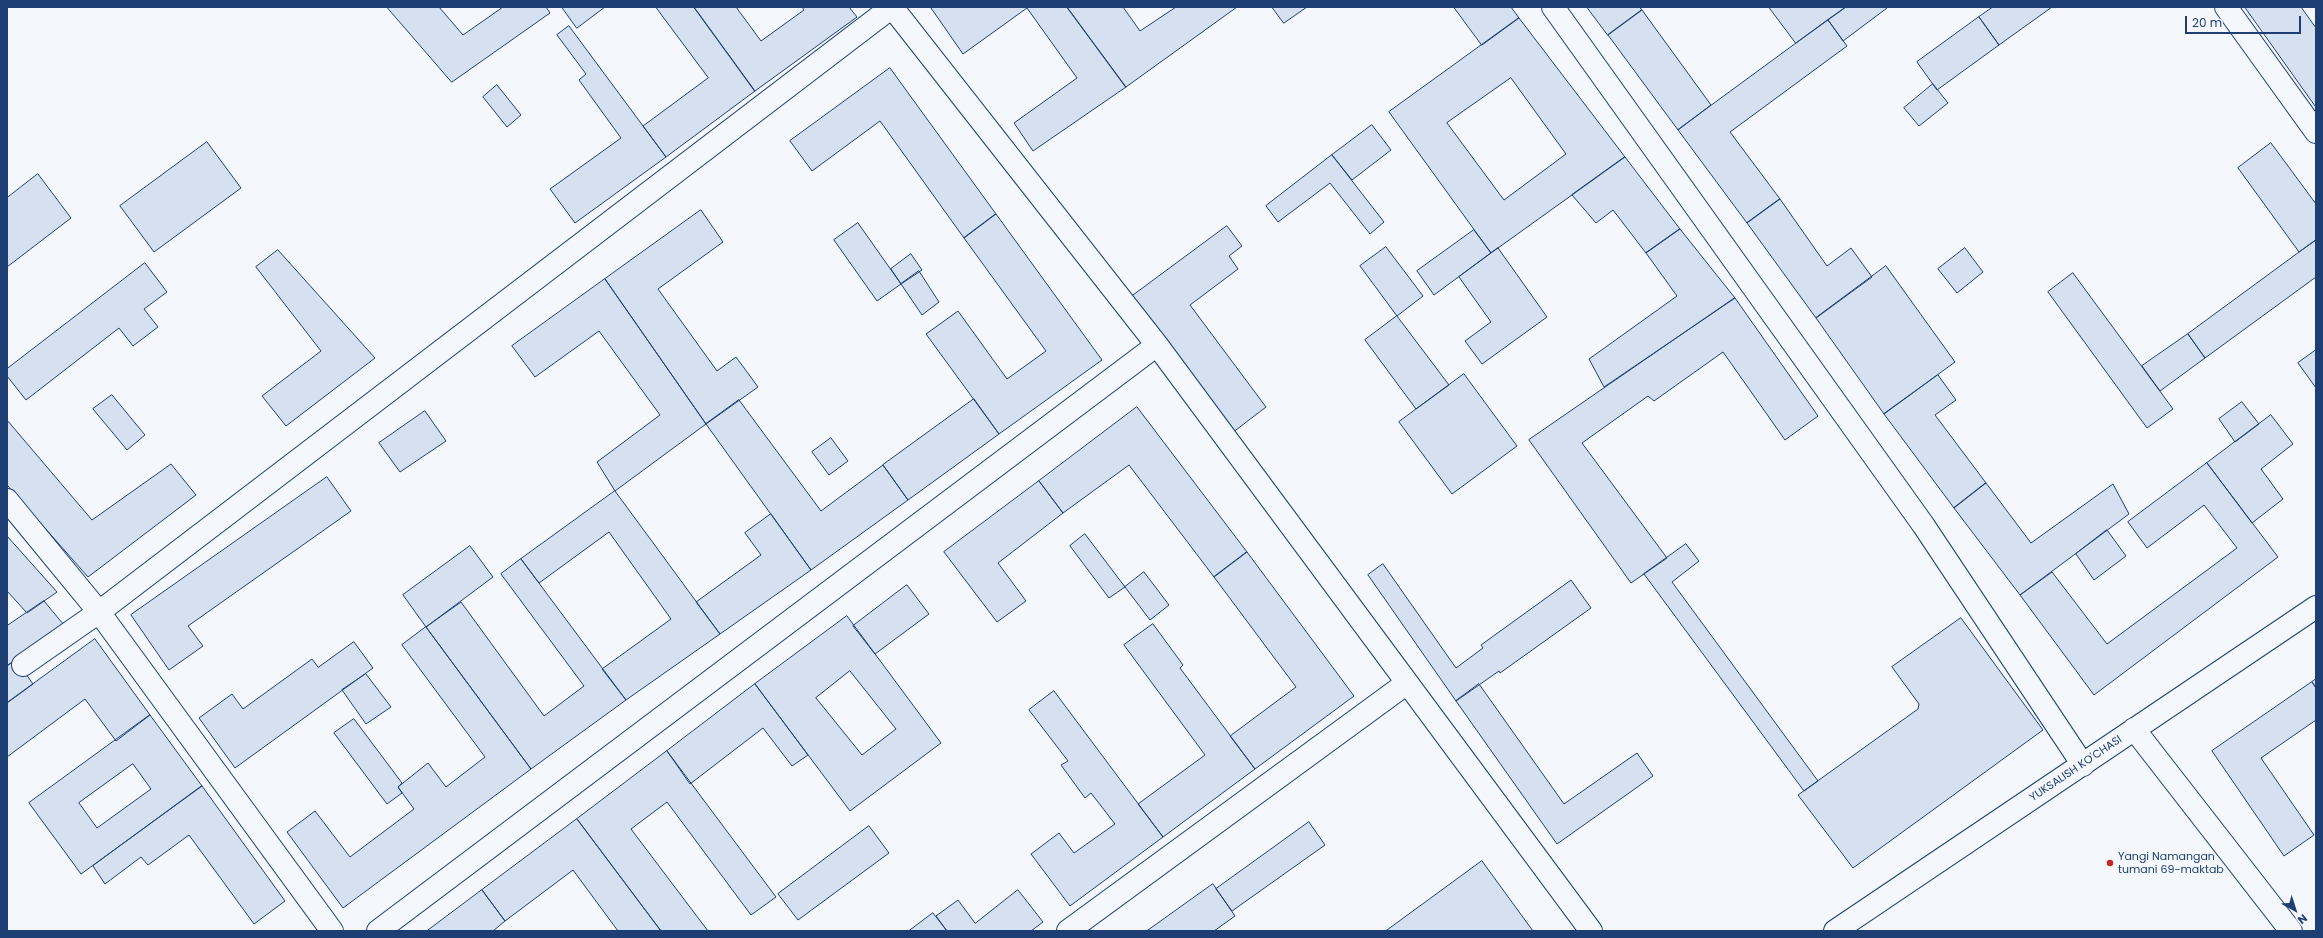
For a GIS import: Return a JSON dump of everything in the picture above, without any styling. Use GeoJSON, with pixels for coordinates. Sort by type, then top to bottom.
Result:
{"type":"FeatureCollection","features":[{"type":"Feature","properties":{"kind":"street"},"geometry":{"type":"LineString","coordinates":[[23,665],[99,612],[892,7],[1157,345],[1591,931]]}},
{"type":"Feature","properties":{"kind":"street"},"geometry":{"type":"LineString","coordinates":[[1553,7],[1924,526],[2083,765]]}},
{"type":"Feature","properties":{"kind":"street"},"geometry":{"type":"LineString","coordinates":[[2226,7],[2316,132]]}},
{"type":"Feature","properties":{"kind":"street"},"geometry":{"type":"LineString","coordinates":[[378,931],[1157,345]]}},
{"type":"Feature","properties":{"kind":"street"},"geometry":{"type":"LineString","coordinates":[[7,500],[99,612],[332,931]]}},
{"type":"Feature","properties":{"kind":"street","name":"YUKSALISH KO'CHASI"},"geometry":{"type":"LineString","coordinates":[[1835,931],[2316,607]]}},
{"type":"Feature","properties":{"kind":"street"},"geometry":{"type":"LineString","coordinates":[[1068,931],[1407,683]]}},
{"type":"Feature","properties":{"kind":"street"},"geometry":{"type":"LineString","coordinates":[[2134,730],[2291,931]]}},
{"type":"Feature","properties":{"kind":"building"},"geometry":{"type":"Polygon","coordinates":[[[387,7],[439,7],[463,35],[503,7],[546,7],[550,13],[452,82],[387,7]]]}},
{"type":"Feature","properties":{"kind":"building"},"geometry":{"type":"Polygon","coordinates":[[[562,7],[605,7],[577,28],[562,7]]]}},
{"type":"Feature","properties":{"kind":"building"},"geometry":{"type":"Polygon","coordinates":[[[656,7],[694,7],[755,91],[666,157],[643,126],[708,78],[656,7]]]}},
{"type":"Feature","properties":{"kind":"building"},"geometry":{"type":"Polygon","coordinates":[[[694,7],[736,7],[761,41],[804,10],[802,7],[849,7],[857,17],[755,91],[694,7]]]}},
{"type":"Feature","properties":{"kind":"building"},"geometry":{"type":"Polygon","coordinates":[[[1067,7],[1126,87],[1033,151],[1014,123],[1077,78],[1027,8],[963,54],[931,8],[1067,7]]]}},
{"type":"Feature","properties":{"kind":"building"},"geometry":{"type":"Polygon","coordinates":[[[1067,7],[1123,7],[1140,31],[1176,7],[1237,7],[1126,87],[1067,7]]]}},
{"type":"Feature","properties":{"kind":"building"},"geometry":{"type":"Polygon","coordinates":[[[1272,7],[1307,7],[1284,23],[1272,7]]]}},
{"type":"Feature","properties":{"kind":"building"},"geometry":{"type":"Polygon","coordinates":[[[1454,7],[1511,7],[1519,18],[1482,45],[1454,7]]]}},
{"type":"Feature","properties":{"kind":"building"},"geometry":{"type":"Polygon","coordinates":[[[1587,7],[1639,7],[1642,10],[1608,35],[1587,7]]]}},
{"type":"Feature","properties":{"kind":"building"},"geometry":{"type":"Polygon","coordinates":[[[1769,7],[1846,7],[1796,43],[1769,7]]]}},
{"type":"Feature","properties":{"kind":"building"},"geometry":{"type":"Polygon","coordinates":[[[1846,7],[1887,8],[1843,41],[1828,20],[1846,7]]]}},
{"type":"Feature","properties":{"kind":"building"},"geometry":{"type":"Polygon","coordinates":[[[1993,7],[2052,7],[1999,45],[1979,17],[1993,7]]]}},
{"type":"Feature","properties":{"kind":"building"},"geometry":{"type":"Polygon","coordinates":[[[2245,7],[2301,7],[2316,28],[2316,107],[2245,7]]]}},
{"type":"Feature","properties":{"kind":"building"},"geometry":{"type":"Polygon","coordinates":[[[1642,10],[1711,105],[1678,130],[1608,35],[1642,10]]]}},
{"type":"Feature","properties":{"kind":"building"},"geometry":{"type":"Polygon","coordinates":[[[1979,17],[1999,45],[1937,90],[1917,62],[1979,17]]]}},
{"type":"Feature","properties":{"kind":"building"},"geometry":{"type":"Polygon","coordinates":[[[1519,18],[1625,157],[1491,253],[1389,112],[1519,18]],[[1511,78],[1447,123],[1504,200],[1566,154],[1511,78]]]}},
{"type":"Feature","properties":{"kind":"building"},"geometry":{"type":"Polygon","coordinates":[[[1828,20],[1847,46],[1730,132],[1780,199],[1747,223],[1678,130],[1828,20]]]}},
{"type":"Feature","properties":{"kind":"building"},"geometry":{"type":"Polygon","coordinates":[[[569,26],[666,157],[575,223],[550,189],[621,138],[579,80],[586,74],[557,35],[569,26]]]}},
{"type":"Feature","properties":{"kind":"building"},"geometry":{"type":"Polygon","coordinates":[[[890,68],[996,214],[964,238],[880,121],[812,171],[790,141],[890,68]]]}},
{"type":"Feature","properties":{"kind":"building"},"geometry":{"type":"Polygon","coordinates":[[[1933,84],[1948,103],[1919,126],[1904,108],[1933,84]]]}},
{"type":"Feature","properties":{"kind":"building"},"geometry":{"type":"Polygon","coordinates":[[[497,85],[521,115],[507,127],[483,97],[497,85]]]}},
{"type":"Feature","properties":{"kind":"building"},"geometry":{"type":"Polygon","coordinates":[[[1372,125],[1391,150],[1352,180],[1332,155],[1372,125]]]}},
{"type":"Feature","properties":{"kind":"building"},"geometry":{"type":"Polygon","coordinates":[[[207,142],[241,188],[154,252],[120,206],[207,142]]]}},
{"type":"Feature","properties":{"kind":"building"},"geometry":{"type":"Polygon","coordinates":[[[2271,143],[2316,204],[2316,240],[2299,252],[2238,168],[2271,143]]]}},
{"type":"Feature","properties":{"kind":"building"},"geometry":{"type":"Polygon","coordinates":[[[1332,155],[1384,222],[1370,234],[1330,183],[1278,222],[1266,206],[1332,155]]]}},
{"type":"Feature","properties":{"kind":"building"},"geometry":{"type":"Polygon","coordinates":[[[1625,157],[1680,229],[1646,253],[1613,210],[1596,223],[1572,195],[1625,157]]]}},
{"type":"Feature","properties":{"kind":"building"},"geometry":{"type":"Polygon","coordinates":[[[38,174],[71,218],[7,267],[7,198],[38,174]]]}},
{"type":"Feature","properties":{"kind":"building"},"geometry":{"type":"Polygon","coordinates":[[[1780,199],[1827,266],[1851,248],[1872,277],[1816,318],[1747,223],[1780,199]]]}},
{"type":"Feature","properties":{"kind":"building"},"geometry":{"type":"Polygon","coordinates":[[[701,210],[723,242],[658,289],[717,371],[736,357],[758,387],[706,424],[605,279],[701,210]]]}},
{"type":"Feature","properties":{"kind":"building"},"geometry":{"type":"Polygon","coordinates":[[[996,214],[1102,360],[999,434],[926,334],[958,311],[1007,379],[1046,351],[964,238],[996,214]]]}},
{"type":"Feature","properties":{"kind":"building"},"geometry":{"type":"Polygon","coordinates":[[[858,223],[901,284],[877,301],[834,240],[858,223]]]}},
{"type":"Feature","properties":{"kind":"building"},"geometry":{"type":"Polygon","coordinates":[[[1227,226],[1242,246],[1229,256],[1238,269],[1190,305],[1266,407],[1232,433],[1131,297],[1227,226]]]}},
{"type":"Feature","properties":{"kind":"building"},"geometry":{"type":"Polygon","coordinates":[[[1680,229],[1735,298],[1604,387],[1589,359],[1677,296],[1646,253],[1680,229]]]}},
{"type":"Feature","properties":{"kind":"building"},"geometry":{"type":"Polygon","coordinates":[[[1474,230],[1491,253],[1434,295],[1417,271],[1474,230]]]}},
{"type":"Feature","properties":{"kind":"building"},"geometry":{"type":"Polygon","coordinates":[[[2316,240],[2316,277],[2205,358],[2188,334],[2316,240]]]}},
{"type":"Feature","properties":{"kind":"building"},"geometry":{"type":"Polygon","coordinates":[[[1386,247],[1423,296],[1397,316],[1360,266],[1386,247]]]}},
{"type":"Feature","properties":{"kind":"building"},"geometry":{"type":"Polygon","coordinates":[[[1498,248],[1547,317],[1482,364],[1465,341],[1491,322],[1459,277],[1498,248]]]}},
{"type":"Feature","properties":{"kind":"building"},"geometry":{"type":"Polygon","coordinates":[[[1965,248],[1983,272],[1957,293],[1938,269],[1965,248]]]}},
{"type":"Feature","properties":{"kind":"building"},"geometry":{"type":"Polygon","coordinates":[[[278,250],[375,358],[286,426],[262,396],[321,351],[256,267],[278,250]]]}},
{"type":"Feature","properties":{"kind":"building"},"geometry":{"type":"Polygon","coordinates":[[[911,254],[922,270],[901,284],[891,269],[911,254]]]}},
{"type":"Feature","properties":{"kind":"building"},"geometry":{"type":"Polygon","coordinates":[[[145,263],[167,292],[144,309],[158,327],[133,346],[119,328],[26,400],[7,376],[7,369],[145,263]]]}},
{"type":"Feature","properties":{"kind":"building"},"geometry":{"type":"Polygon","coordinates":[[[1886,266],[1955,362],[1884,414],[1816,318],[1886,266]]]}},
{"type":"Feature","properties":{"kind":"building"},"geometry":{"type":"Polygon","coordinates":[[[919,271],[939,302],[922,315],[901,284],[919,271]]]}},
{"type":"Feature","properties":{"kind":"building"},"geometry":{"type":"Polygon","coordinates":[[[2073,273],[2173,409],[2147,428],[2048,292],[2073,273]]]}},
{"type":"Feature","properties":{"kind":"building"},"geometry":{"type":"Polygon","coordinates":[[[605,279],[706,424],[615,491],[597,462],[660,415],[599,331],[535,377],[512,346],[605,279]]]}},
{"type":"Feature","properties":{"kind":"building"},"geometry":{"type":"Polygon","coordinates":[[[1735,298],[1818,416],[1785,440],[1723,352],[1654,401],[1648,396],[1582,443],[1667,558],[1631,583],[1529,440],[1735,298]]]}},
{"type":"Feature","properties":{"kind":"building"},"geometry":{"type":"Polygon","coordinates":[[[1397,316],[1449,385],[1416,409],[1365,340],[1397,316]]]}},
{"type":"Feature","properties":{"kind":"building"},"geometry":{"type":"Polygon","coordinates":[[[2188,334],[2205,358],[2160,391],[2142,366],[2188,334]]]}},
{"type":"Feature","properties":{"kind":"building"},"geometry":{"type":"Polygon","coordinates":[[[2316,350],[2316,388],[2298,363],[2316,350]]]}},
{"type":"Feature","properties":{"kind":"building"},"geometry":{"type":"Polygon","coordinates":[[[1464,374],[1517,446],[1452,494],[1399,422],[1464,374]]]}},
{"type":"Feature","properties":{"kind":"building"},"geometry":{"type":"Polygon","coordinates":[[[1938,375],[1956,400],[1935,415],[1986,483],[1954,508],[1884,414],[1938,375]]]}},
{"type":"Feature","properties":{"kind":"building"},"geometry":{"type":"Polygon","coordinates":[[[112,395],[145,435],[127,450],[93,409],[112,395]]]}},
{"type":"Feature","properties":{"kind":"building"},"geometry":{"type":"Polygon","coordinates":[[[974,399],[999,434],[908,500],[883,465],[974,399]]]}},
{"type":"Feature","properties":{"kind":"building"},"geometry":{"type":"Polygon","coordinates":[[[739,400],[821,511],[883,465],[908,500],[811,570],[706,424],[739,400]]]}},
{"type":"Feature","properties":{"kind":"building"},"geometry":{"type":"Polygon","coordinates":[[[2242,402],[2259,424],[2235,442],[2219,419],[2242,402]]]}},
{"type":"Feature","properties":{"kind":"building"},"geometry":{"type":"Polygon","coordinates":[[[1137,407],[1247,552],[1214,577],[1129,465],[1063,513],[1039,481],[1137,407]]]}},
{"type":"Feature","properties":{"kind":"building"},"geometry":{"type":"Polygon","coordinates":[[[425,411],[446,441],[400,472],[379,443],[425,411]]]}},
{"type":"Feature","properties":{"kind":"building"},"geometry":{"type":"Polygon","coordinates":[[[2271,415],[2293,444],[2261,469],[2283,499],[2252,523],[2207,463],[2271,415]]]}},
{"type":"Feature","properties":{"kind":"building"},"geometry":{"type":"Polygon","coordinates":[[[7,420],[92,520],[171,464],[196,495],[88,577],[7,485],[7,420]]]}},
{"type":"Feature","properties":{"kind":"building"},"geometry":{"type":"Polygon","coordinates":[[[831,438],[848,461],[829,475],[812,452],[831,438]]]}},
{"type":"Feature","properties":{"kind":"building"},"geometry":{"type":"Polygon","coordinates":[[[2207,463],[2278,557],[2094,695],[2020,595],[2052,572],[2107,644],[2237,548],[2204,505],[2147,548],[2128,522],[2207,463]]]}},
{"type":"Feature","properties":{"kind":"building"},"geometry":{"type":"Polygon","coordinates":[[[327,477],[351,511],[188,626],[203,646],[169,670],[131,615],[327,477]]]}},
{"type":"Feature","properties":{"kind":"building"},"geometry":{"type":"Polygon","coordinates":[[[1039,481],[1063,513],[998,563],[1026,601],[997,622],[944,552],[1039,481]]]}},
{"type":"Feature","properties":{"kind":"building"},"geometry":{"type":"Polygon","coordinates":[[[1986,483],[2031,543],[2113,484],[2129,514],[2020,595],[1954,508],[1986,483]]]}},
{"type":"Feature","properties":{"kind":"building"},"geometry":{"type":"Polygon","coordinates":[[[615,491],[720,634],[626,700],[602,669],[671,619],[609,532],[539,583],[521,559],[615,491]]]}},
{"type":"Feature","properties":{"kind":"building"},"geometry":{"type":"Polygon","coordinates":[[[771,514],[811,570],[720,634],[696,602],[761,555],[745,533],[771,514]]]}},
{"type":"Feature","properties":{"kind":"building"},"geometry":{"type":"Polygon","coordinates":[[[2107,530],[2126,556],[2094,580],[2076,554],[2107,530]]]}},
{"type":"Feature","properties":{"kind":"building"},"geometry":{"type":"Polygon","coordinates":[[[1085,534],[1125,587],[1109,598],[1070,546],[1085,534]]]}},
{"type":"Feature","properties":{"kind":"building"},"geometry":{"type":"Polygon","coordinates":[[[7,536],[57,592],[27,613],[7,591],[7,536]]]}},
{"type":"Feature","properties":{"kind":"building"},"geometry":{"type":"Polygon","coordinates":[[[1686,544],[1699,561],[1672,582],[1818,781],[1804,791],[1644,574],[1686,544]]]}},
{"type":"Feature","properties":{"kind":"building"},"geometry":{"type":"Polygon","coordinates":[[[470,546],[493,577],[426,627],[403,595],[470,546]]]}},
{"type":"Feature","properties":{"kind":"building"},"geometry":{"type":"Polygon","coordinates":[[[1247,552],[1354,696],[1255,769],[1230,736],[1296,687],[1214,577],[1247,552]]]}},
{"type":"Feature","properties":{"kind":"building"},"geometry":{"type":"Polygon","coordinates":[[[521,559],[626,700],[531,769],[426,627],[461,602],[544,716],[584,686],[501,574],[521,559]]]}},
{"type":"Feature","properties":{"kind":"building"},"geometry":{"type":"Polygon","coordinates":[[[1383,564],[1456,668],[1483,648],[1481,645],[1571,580],[1591,608],[1500,673],[1499,671],[1456,701],[1368,575],[1383,564]]]}},
{"type":"Feature","properties":{"kind":"building"},"geometry":{"type":"Polygon","coordinates":[[[1144,572],[1169,605],[1150,620],[1125,587],[1144,572]]]}},
{"type":"Feature","properties":{"kind":"building"},"geometry":{"type":"Polygon","coordinates":[[[907,585],[929,614],[875,654],[853,626],[907,585]]]}},
{"type":"Feature","properties":{"kind":"building"},"geometry":{"type":"Polygon","coordinates":[[[44,601],[64,625],[7,666],[7,626],[44,601]]]}},
{"type":"Feature","properties":{"kind":"building"},"geometry":{"type":"Polygon","coordinates":[[[847,616],[941,743],[850,811],[755,684],[847,616]],[[850,671],[816,698],[862,755],[896,729],[850,671]]]}},
{"type":"Feature","properties":{"kind":"building"},"geometry":{"type":"Polygon","coordinates":[[[1961,618],[2043,730],[1853,868],[1798,795],[1918,709],[1919,704],[1892,667],[1961,618]]]}},
{"type":"Feature","properties":{"kind":"building"},"geometry":{"type":"Polygon","coordinates":[[[1153,624],[1183,665],[1180,668],[1255,769],[1163,837],[1138,804],[1205,755],[1124,645],[1153,624]]]}},
{"type":"Feature","properties":{"kind":"building"},"geometry":{"type":"Polygon","coordinates":[[[426,627],[531,769],[343,908],[287,832],[315,811],[350,857],[414,809],[398,787],[428,763],[446,787],[485,757],[402,645],[426,627]]]}},
{"type":"Feature","properties":{"kind":"building"},"geometry":{"type":"Polygon","coordinates":[[[95,639],[150,715],[116,741],[85,699],[7,757],[7,703],[95,639]]]}},
{"type":"Feature","properties":{"kind":"building"},"geometry":{"type":"Polygon","coordinates":[[[354,642],[373,668],[235,768],[199,718],[232,694],[243,709],[312,659],[318,667],[354,642]]]}},
{"type":"Feature","properties":{"kind":"building"},"geometry":{"type":"Polygon","coordinates":[[[16,660],[33,684],[7,703],[7,666],[16,660]]]}},
{"type":"Feature","properties":{"kind":"building"},"geometry":{"type":"Polygon","coordinates":[[[366,674],[391,707],[366,724],[342,690],[366,674]]]}},
{"type":"Feature","properties":{"kind":"building"},"geometry":{"type":"Polygon","coordinates":[[[2316,679],[2316,688],[2312,682],[2316,679]]]}},
{"type":"Feature","properties":{"kind":"building"},"geometry":{"type":"Polygon","coordinates":[[[2312,682],[2316,688],[2316,720],[2261,758],[2314,835],[2284,856],[2212,751],[2312,682]]]}},
{"type":"Feature","properties":{"kind":"building"},"geometry":{"type":"Polygon","coordinates":[[[755,684],[808,755],[792,766],[763,728],[690,784],[667,751],[755,684]]]}},
{"type":"Feature","properties":{"kind":"building"},"geometry":{"type":"Polygon","coordinates":[[[1479,684],[1564,804],[1637,753],[1653,776],[1557,844],[1456,701],[1479,684]]]}},
{"type":"Feature","properties":{"kind":"building"},"geometry":{"type":"Polygon","coordinates":[[[1054,691],[1163,837],[1070,906],[1031,854],[1059,833],[1074,853],[1115,824],[1091,793],[1085,798],[1061,765],[1068,761],[1029,710],[1054,691]]]}},
{"type":"Feature","properties":{"kind":"building"},"geometry":{"type":"Polygon","coordinates":[[[150,715],[202,786],[81,874],[29,803],[150,715]],[[133,764],[79,803],[97,828],[151,789],[133,764]]]}},
{"type":"Feature","properties":{"kind":"building"},"geometry":{"type":"Polygon","coordinates":[[[354,719],[402,783],[398,787],[402,793],[387,804],[334,733],[354,719]]]}},
{"type":"Feature","properties":{"kind":"building"},"geometry":{"type":"Polygon","coordinates":[[[667,751],[776,897],[751,915],[667,802],[631,829],[708,931],[661,931],[577,819],[667,751]]]}},
{"type":"Feature","properties":{"kind":"building"},"geometry":{"type":"Polygon","coordinates":[[[202,786],[285,901],[254,924],[189,835],[148,865],[141,857],[105,884],[93,866],[202,786]]]}},
{"type":"Feature","properties":{"kind":"building"},"geometry":{"type":"Polygon","coordinates":[[[577,819],[661,931],[618,931],[573,870],[505,921],[482,890],[577,819]]]}},
{"type":"Feature","properties":{"kind":"building"},"geometry":{"type":"Polygon","coordinates":[[[1309,822],[1325,845],[1232,911],[1216,889],[1309,822]]]}},
{"type":"Feature","properties":{"kind":"building"},"geometry":{"type":"Polygon","coordinates":[[[869,826],[889,853],[798,920],[778,894],[869,826]]]}},
{"type":"Feature","properties":{"kind":"building"},"geometry":{"type":"Polygon","coordinates":[[[1482,861],[1533,931],[1386,931],[1482,861]]]}},
{"type":"Feature","properties":{"kind":"building"},"geometry":{"type":"Polygon","coordinates":[[[1213,884],[1235,916],[1214,931],[1147,931],[1213,884]]]}},
{"type":"Feature","properties":{"kind":"building"},"geometry":{"type":"Polygon","coordinates":[[[482,890],[505,921],[493,931],[427,931],[482,890]]]}},
{"type":"Feature","properties":{"kind":"building"},"geometry":{"type":"Polygon","coordinates":[[[1018,890],[1043,922],[1031,931],[947,931],[936,916],[958,900],[975,923],[1018,890]]]}},
{"type":"Feature","properties":{"kind":"building"},"geometry":{"type":"Polygon","coordinates":[[[933,913],[947,931],[909,931],[933,913]]]}},
{"type":"Feature","properties":{"kind":"place","name":"Yangi Namangan tumani 69-maktab"},"geometry":{"type":"Point","coordinates":[2110,863]}}]}
